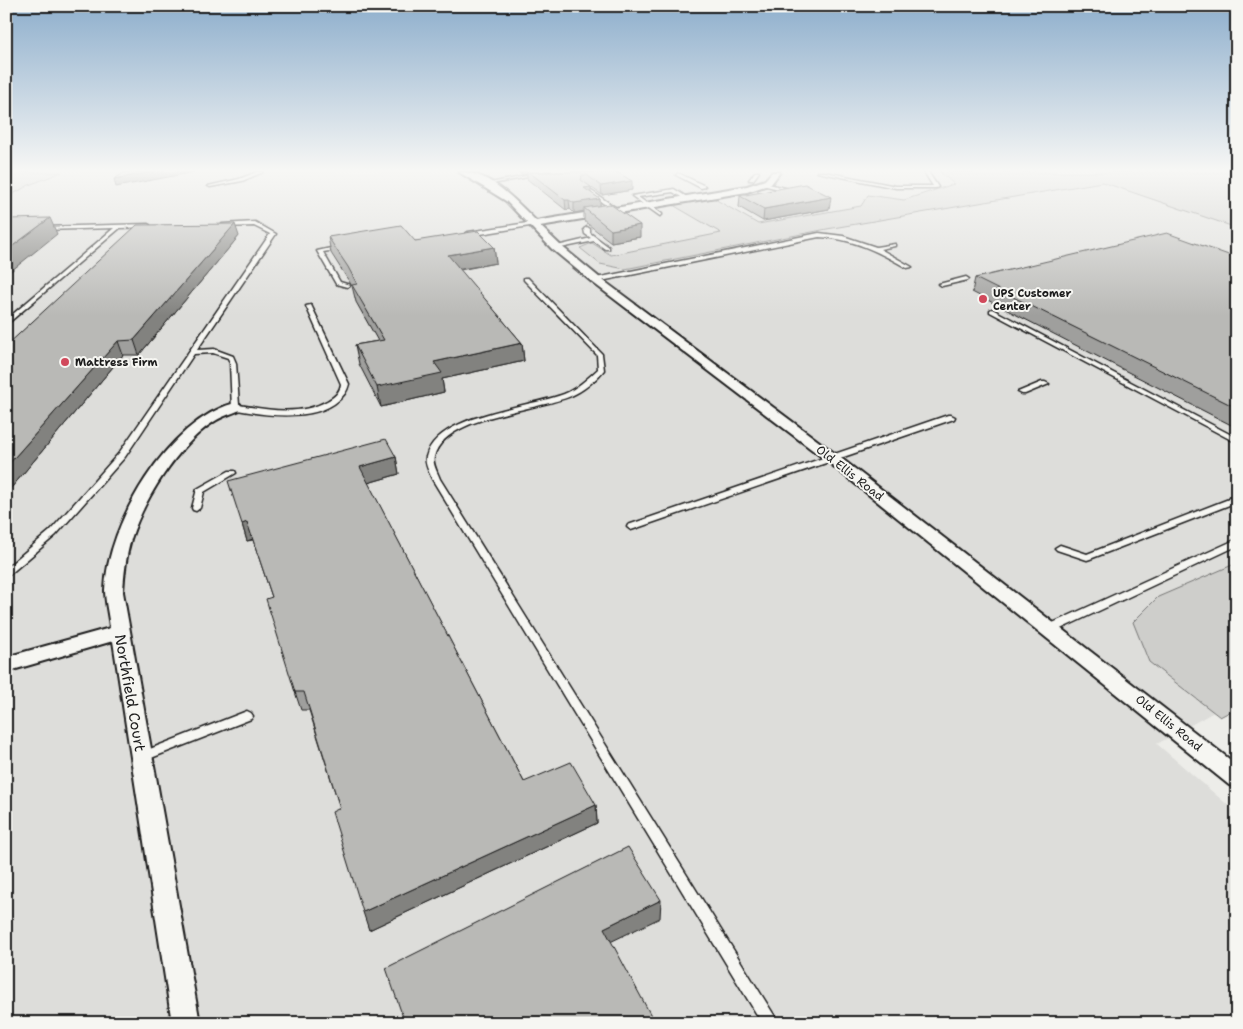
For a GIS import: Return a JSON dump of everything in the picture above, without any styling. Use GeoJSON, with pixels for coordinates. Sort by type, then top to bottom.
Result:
{"type":"FeatureCollection","features":[{"type":"Feature","properties":{"kind":"street","name":"Old Ellis Road"},"geometry":{"type":"LineString","coordinates":[[530,220],[556,247],[596,280],[832,458],[1050,628],[1237,778]]}},
{"type":"Feature","properties":{"kind":"street"},"geometry":{"type":"LineString","coordinates":[[534,224],[558,220]]}},
{"type":"Feature","properties":{"kind":"street","name":"Northfield Court"},"geometry":{"type":"LineString","coordinates":[[186,1023],[119,632],[114,592],[115,575],[123,538],[130,520],[150,487],[187,438],[206,421],[235,407]]}},
{"type":"Feature","properties":{"kind":"street"},"geometry":{"type":"LineString","coordinates":[[6,665],[119,632]]}},
{"type":"Feature","properties":{"kind":"lane"},"geometry":{"type":"LineString","coordinates":[[6,573],[53,533],[122,455],[273,234],[255,224],[216,225]]}},
{"type":"Feature","properties":{"kind":"lane"},"geometry":{"type":"LineString","coordinates":[[463,235],[534,224]]}},
{"type":"Feature","properties":{"kind":"lane"},"geometry":{"type":"LineString","coordinates":[[38,228],[157,226]]}},
{"type":"Feature","properties":{"kind":"lane"},"geometry":{"type":"LineString","coordinates":[[6,323],[118,227]]}},
{"type":"Feature","properties":{"kind":"lane"},"geometry":{"type":"LineString","coordinates":[[587,229],[588,234],[607,248]]}},
{"type":"Feature","properties":{"kind":"lane"},"geometry":{"type":"LineString","coordinates":[[596,280],[819,235],[849,238],[909,267]]}},
{"type":"Feature","properties":{"kind":"lane"},"geometry":{"type":"LineString","coordinates":[[556,247],[596,240]]}},
{"type":"Feature","properties":{"kind":"lane"},"geometry":{"type":"LineString","coordinates":[[875,249],[893,246]]}},
{"type":"Feature","properties":{"kind":"lane"},"geometry":{"type":"LineString","coordinates":[[340,248],[320,251],[338,283],[347,285]]}},
{"type":"Feature","properties":{"kind":"lane"},"geometry":{"type":"LineString","coordinates":[[526,279],[600,355],[601,370],[583,386],[567,395],[466,423],[437,440],[430,458],[436,479],[771,1023]]}},
{"type":"Feature","properties":{"kind":"lane"},"geometry":{"type":"LineString","coordinates":[[942,284],[966,279]]}},
{"type":"Feature","properties":{"kind":"lane"},"geometry":{"type":"LineString","coordinates":[[193,352],[214,352],[230,356],[233,363],[235,407],[297,413],[328,405],[344,391],[345,384],[309,306]]}},
{"type":"Feature","properties":{"kind":"lane"},"geometry":{"type":"LineString","coordinates":[[992,311],[1237,441]]}},
{"type":"Feature","properties":{"kind":"lane"},"geometry":{"type":"LineString","coordinates":[[1022,392],[1045,384]]}},
{"type":"Feature","properties":{"kind":"lane"},"geometry":{"type":"LineString","coordinates":[[631,527],[951,417]]}},
{"type":"Feature","properties":{"kind":"lane"},"geometry":{"type":"LineString","coordinates":[[196,508],[200,491],[232,473]]}},
{"type":"Feature","properties":{"kind":"lane"},"geometry":{"type":"LineString","coordinates":[[1060,548],[1087,558],[1234,500]]}},
{"type":"Feature","properties":{"kind":"lane"},"geometry":{"type":"LineString","coordinates":[[1050,628],[1237,542]]}},
{"type":"Feature","properties":{"kind":"lane"},"geometry":{"type":"LineString","coordinates":[[140,757],[247,716]]}},
{"type":"Feature","properties":{"kind":"shaded area"},"geometry":{"type":"Polygon","coordinates":[[[6,220],[1237,220],[1237,699],[1157,744],[1237,813],[1237,1023],[6,1023],[6,220]]]}},
{"type":"Feature","properties":{"kind":"shaded area"},"geometry":{"type":"Polygon","coordinates":[[[699,220],[751,220],[758,224],[781,220],[880,220],[625,269],[600,264],[580,248],[592,243],[611,255],[721,233],[699,220]]]}},
{"type":"Feature","properties":{"kind":"shaded area"},"geometry":{"type":"Polygon","coordinates":[[[1214,220],[1237,220],[1237,228],[1214,220]]]}},
{"type":"Feature","properties":{"kind":"shaded area"},"geometry":{"type":"Polygon","coordinates":[[[1237,563],[1237,708],[1220,717],[1149,662],[1133,622],[1158,597],[1237,563]]]}},
{"type":"Feature","properties":{"kind":"building"},"geometry":{"type":"Polygon","coordinates":[[[6,220],[47,220],[6,251],[6,220]]]}},
{"type":"Feature","properties":{"kind":"building"},"geometry":{"type":"Polygon","coordinates":[[[599,220],[633,220],[640,225],[611,230],[599,220]]]}},
{"type":"Feature","properties":{"kind":"building","name":"Mattress Firm"},"geometry":{"type":"Polygon","coordinates":[[[235,224],[134,340],[118,341],[6,467],[6,346],[137,225],[235,224]]]}},
{"type":"Feature","properties":{"kind":"building"},"geometry":{"type":"Polygon","coordinates":[[[401,225],[415,241],[478,231],[494,247],[448,255],[522,343],[434,362],[442,373],[377,387],[355,345],[384,340],[352,285],[357,284],[348,267],[328,237],[401,225]]]}},
{"type":"Feature","properties":{"kind":"building"},"geometry":{"type":"Polygon","coordinates":[[[1167,233],[1237,258],[1237,408],[975,278],[1167,233]]]}},
{"type":"Feature","properties":{"kind":"building"},"geometry":{"type":"Polygon","coordinates":[[[386,439],[396,457],[360,467],[524,782],[571,762],[596,805],[363,912],[332,812],[340,808],[304,692],[295,692],[266,599],[272,597],[247,522],[242,524],[228,481],[386,439]]]}},
{"type":"Feature","properties":{"kind":"building"},"geometry":{"type":"Polygon","coordinates":[[[628,847],[661,900],[604,928],[655,1023],[405,1023],[386,968],[628,847]]]}},
{"type":"Feature","properties":{"kind":"place","name":"UPS Customer Center"},"geometry":{"type":"Point","coordinates":[983,299]}},
{"type":"Feature","properties":{"kind":"place","name":"Mattress Firm"},"geometry":{"type":"Point","coordinates":[65,362]}}]}
